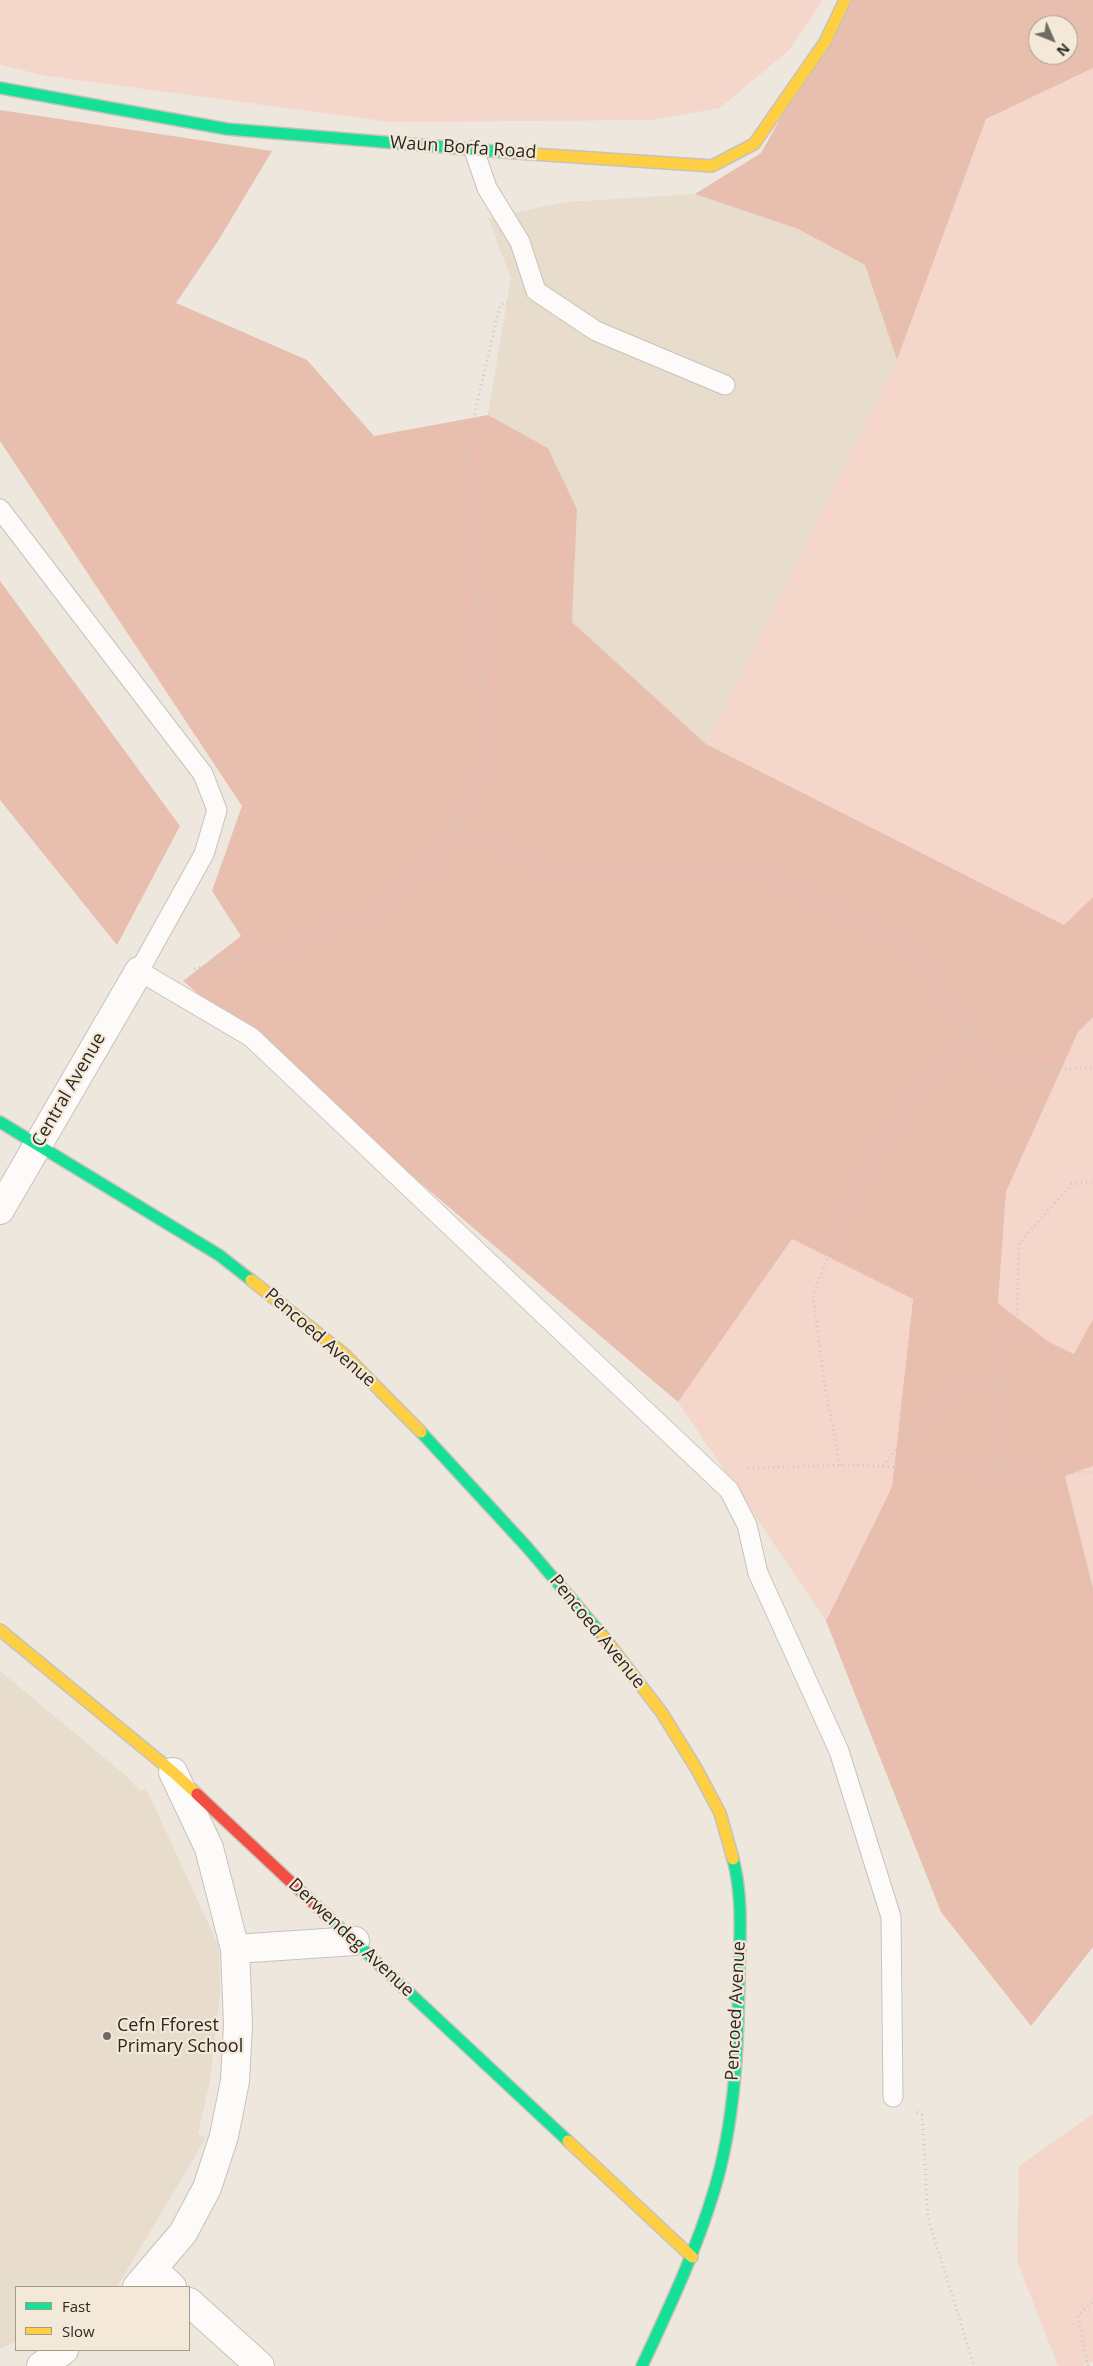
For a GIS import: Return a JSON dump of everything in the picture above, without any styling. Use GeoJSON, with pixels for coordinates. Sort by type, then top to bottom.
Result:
{"type":"FeatureCollection","features":[{"type":"Feature","properties":{"kind":"street","name":"Waun Borfa Road"},"geometry":{"type":"LineString","coordinates":[[0,88],[228,128],[474,150],[712,166],[754,144],[825,42],[845,0]]}},
{"type":"Feature","properties":{"kind":"street","name":"Central Avenue"},"geometry":{"type":"LineString","coordinates":[[0,1210],[139,971]]}},
{"type":"Feature","properties":{"kind":"street","name":"Pencoed Avenue"},"geometry":{"type":"LineString","coordinates":[[0,1122],[220,1255],[344,1354],[409,1419],[526,1546],[597,1629],[662,1713],[696,1768],[720,1813],[737,1874],[740,1931],[738,2027],[728,2130],[715,2189],[692,2257],[642,2366]]}},
{"type":"Feature","properties":{"kind":"street","name":"Derwendeg Avenue"},"geometry":{"type":"LineString","coordinates":[[0,1630],[173,1772],[692,2257]]}},
{"type":"Feature","properties":{"kind":"street"},"geometry":{"type":"LineString","coordinates":[[154,2282],[207,2188],[224,2136],[235,2081],[238,2024],[235,1949],[209,1848],[173,1772]]}},
{"type":"Feature","properties":{"kind":"street"},"geometry":{"type":"LineString","coordinates":[[235,1949],[355,1941]]}},
{"type":"Feature","properties":{"kind":"street"},"geometry":{"type":"LineString","coordinates":[[190,2303],[260,2366]]}},
{"type":"Feature","properties":{"kind":"street"},"geometry":{"type":"LineString","coordinates":[[41,2366],[63,2351]]}},
{"type":"Feature","properties":{"kind":"lane"},"geometry":{"type":"LineString","coordinates":[[474,150],[488,188],[520,242],[536,292],[596,331],[725,385]]}},
{"type":"Feature","properties":{"kind":"lane"},"geometry":{"type":"LineString","coordinates":[[0,509],[203,774],[217,810],[204,854],[139,971],[251,1037],[729,1490],[747,1525],[758,1573],[839,1751],[891,1917],[892,2097]]}},
{"type":"Feature","properties":{"kind":"path"},"geometry":{"type":"LineString","coordinates":[[139,971],[177,973],[308,940],[387,905],[431,866],[485,770],[478,579],[466,451],[500,306],[536,292]]}},
{"type":"Feature","properties":{"kind":"path"},"geometry":{"type":"LineString","coordinates":[[452,828],[561,876],[672,870],[754,871],[911,948],[968,1034],[1006,1074],[1093,1067]]}},
{"type":"Feature","properties":{"kind":"path"},"geometry":{"type":"LineString","coordinates":[[840,1465],[825,1386],[813,1296],[845,1211],[897,1119],[968,1034]]}},
{"type":"Feature","properties":{"kind":"path"},"geometry":{"type":"LineString","coordinates":[[1004,1472],[1000,1403],[1005,1350],[1018,1317],[1019,1243],[1072,1184],[1093,1182]]}},
{"type":"Feature","properties":{"kind":"path"},"geometry":{"type":"LineString","coordinates":[[883,1466],[925,1412],[963,1380],[1002,1386]]}},
{"type":"Feature","properties":{"kind":"path"},"geometry":{"type":"LineString","coordinates":[[707,1468],[840,1465],[1046,1474],[1093,1472]]}},
{"type":"Feature","properties":{"kind":"path"},"geometry":{"type":"LineString","coordinates":[[892,2097],[922,2115],[928,2218],[974,2366]]}},
{"type":"Feature","properties":{"kind":"path"},"geometry":{"type":"LineString","coordinates":[[1088,2366],[1078,2315],[1093,2302]]}},
{"type":"Feature","properties":{"kind":"shaded area"},"geometry":{"type":"Polygon","coordinates":[[[0,0],[823,0],[789,50],[720,108],[652,120],[391,122],[47,76],[0,65],[0,0]]]}},
{"type":"Feature","properties":{"kind":"shaded area"},"geometry":{"type":"Polygon","coordinates":[[[847,0],[1093,0],[1093,68],[986,119],[897,360],[865,265],[798,229],[695,194],[761,153],[847,0]]]}},
{"type":"Feature","properties":{"kind":"shaded area"},"geometry":{"type":"Polygon","coordinates":[[[1093,68],[1093,897],[1064,925],[706,744],[897,360],[986,119],[1093,68]]]}},
{"type":"Feature","properties":{"kind":"shaded area"},"geometry":{"type":"Polygon","coordinates":[[[0,110],[272,151],[218,241],[176,303],[307,360],[374,436],[488,415],[548,448],[577,509],[572,622],[706,744],[1064,925],[1093,897],[1093,1017],[1078,1032],[1006,1192],[998,1303],[1049,1342],[1074,1354],[1093,1319],[1093,1466],[1065,1476],[1093,1588],[1093,1947],[1031,2026],[941,1912],[826,1621],[892,1487],[913,1299],[792,1239],[678,1402],[183,981],[241,936],[212,891],[242,806],[0,441],[0,110]]]}},
{"type":"Feature","properties":{"kind":"shaded area"},"geometry":{"type":"Polygon","coordinates":[[[695,194],[798,229],[865,265],[897,360],[706,744],[572,622],[577,508],[548,448],[488,415],[511,278],[488,218],[566,202],[695,194]]]}},
{"type":"Feature","properties":{"kind":"shaded area"},"geometry":{"type":"Polygon","coordinates":[[[0,581],[180,826],[117,945],[0,800],[0,581]]]}},
{"type":"Feature","properties":{"kind":"shaded area"},"geometry":{"type":"Polygon","coordinates":[[[1093,1017],[1093,1319],[1074,1354],[1049,1342],[998,1303],[1006,1192],[1078,1032],[1093,1017]]]}},
{"type":"Feature","properties":{"kind":"shaded area"},"geometry":{"type":"Polygon","coordinates":[[[792,1239],[913,1299],[892,1487],[826,1621],[678,1402],[792,1239]]]}},
{"type":"Feature","properties":{"kind":"shaded area"},"geometry":{"type":"Polygon","coordinates":[[[1093,1466],[1093,1588],[1065,1476],[1093,1466]]]}},
{"type":"Feature","properties":{"kind":"shaded area","name":"Cefn Fforest Primary School"},"geometry":{"type":"Polygon","coordinates":[[[0,1671],[125,1775],[140,1791],[146,1788],[219,1947],[220,1992],[210,2081],[198,2133],[206,2138],[118,2286],[15,2286],[15,2342],[0,2349],[0,1671]]]}},
{"type":"Feature","properties":{"kind":"shaded area"},"geometry":{"type":"Polygon","coordinates":[[[1093,2114],[1093,2362],[1081,2366],[1058,2366],[1017,2261],[1019,2166],[1093,2114]]]}},
{"type":"Feature","properties":{"kind":"traffic: fast"},"geometry":{"type":"LineString","coordinates":[[0,88],[227,129],[517,153]]}},
{"type":"Feature","properties":{"kind":"traffic: fast"},"geometry":{"type":"LineString","coordinates":[[0,1122],[219,1255],[251,1280]]}},
{"type":"Feature","properties":{"kind":"traffic: fast"},"geometry":{"type":"LineString","coordinates":[[421,1432],[526,1546],[603,1636]]}},
{"type":"Feature","properties":{"kind":"traffic: fast"},"geometry":{"type":"LineString","coordinates":[[642,2366],[699,2236],[714,2191],[727,2138],[738,2030],[740,1946],[740,1902],[733,1859]]}},
{"type":"Feature","properties":{"kind":"traffic: fast"},"geometry":{"type":"LineString","coordinates":[[326,1915],[568,2141]]}},
{"type":"Feature","properties":{"kind":"traffic: slow"},"geometry":{"type":"LineString","coordinates":[[517,153],[712,166],[754,144],[825,42],[845,0]]}},
{"type":"Feature","properties":{"kind":"traffic: slow"},"geometry":{"type":"LineString","coordinates":[[251,1280],[344,1354],[421,1432]]}},
{"type":"Feature","properties":{"kind":"traffic: slow"},"geometry":{"type":"LineString","coordinates":[[0,1630],[173,1772],[197,1794]]}},
{"type":"Feature","properties":{"kind":"traffic: slow"},"geometry":{"type":"LineString","coordinates":[[603,1636],[662,1713],[696,1768],[720,1813],[733,1859]]}},
{"type":"Feature","properties":{"kind":"traffic: slow"},"geometry":{"type":"LineString","coordinates":[[568,2141],[692,2257]]}},
{"type":"Feature","properties":{"kind":"traffic: jam"},"geometry":{"type":"LineString","coordinates":[[197,1794],[326,1915]]}},
{"type":"Feature","properties":{"kind":"place","name":"Cefn Fforest Primary School"},"geometry":{"type":"Point","coordinates":[107,2036]}}]}
